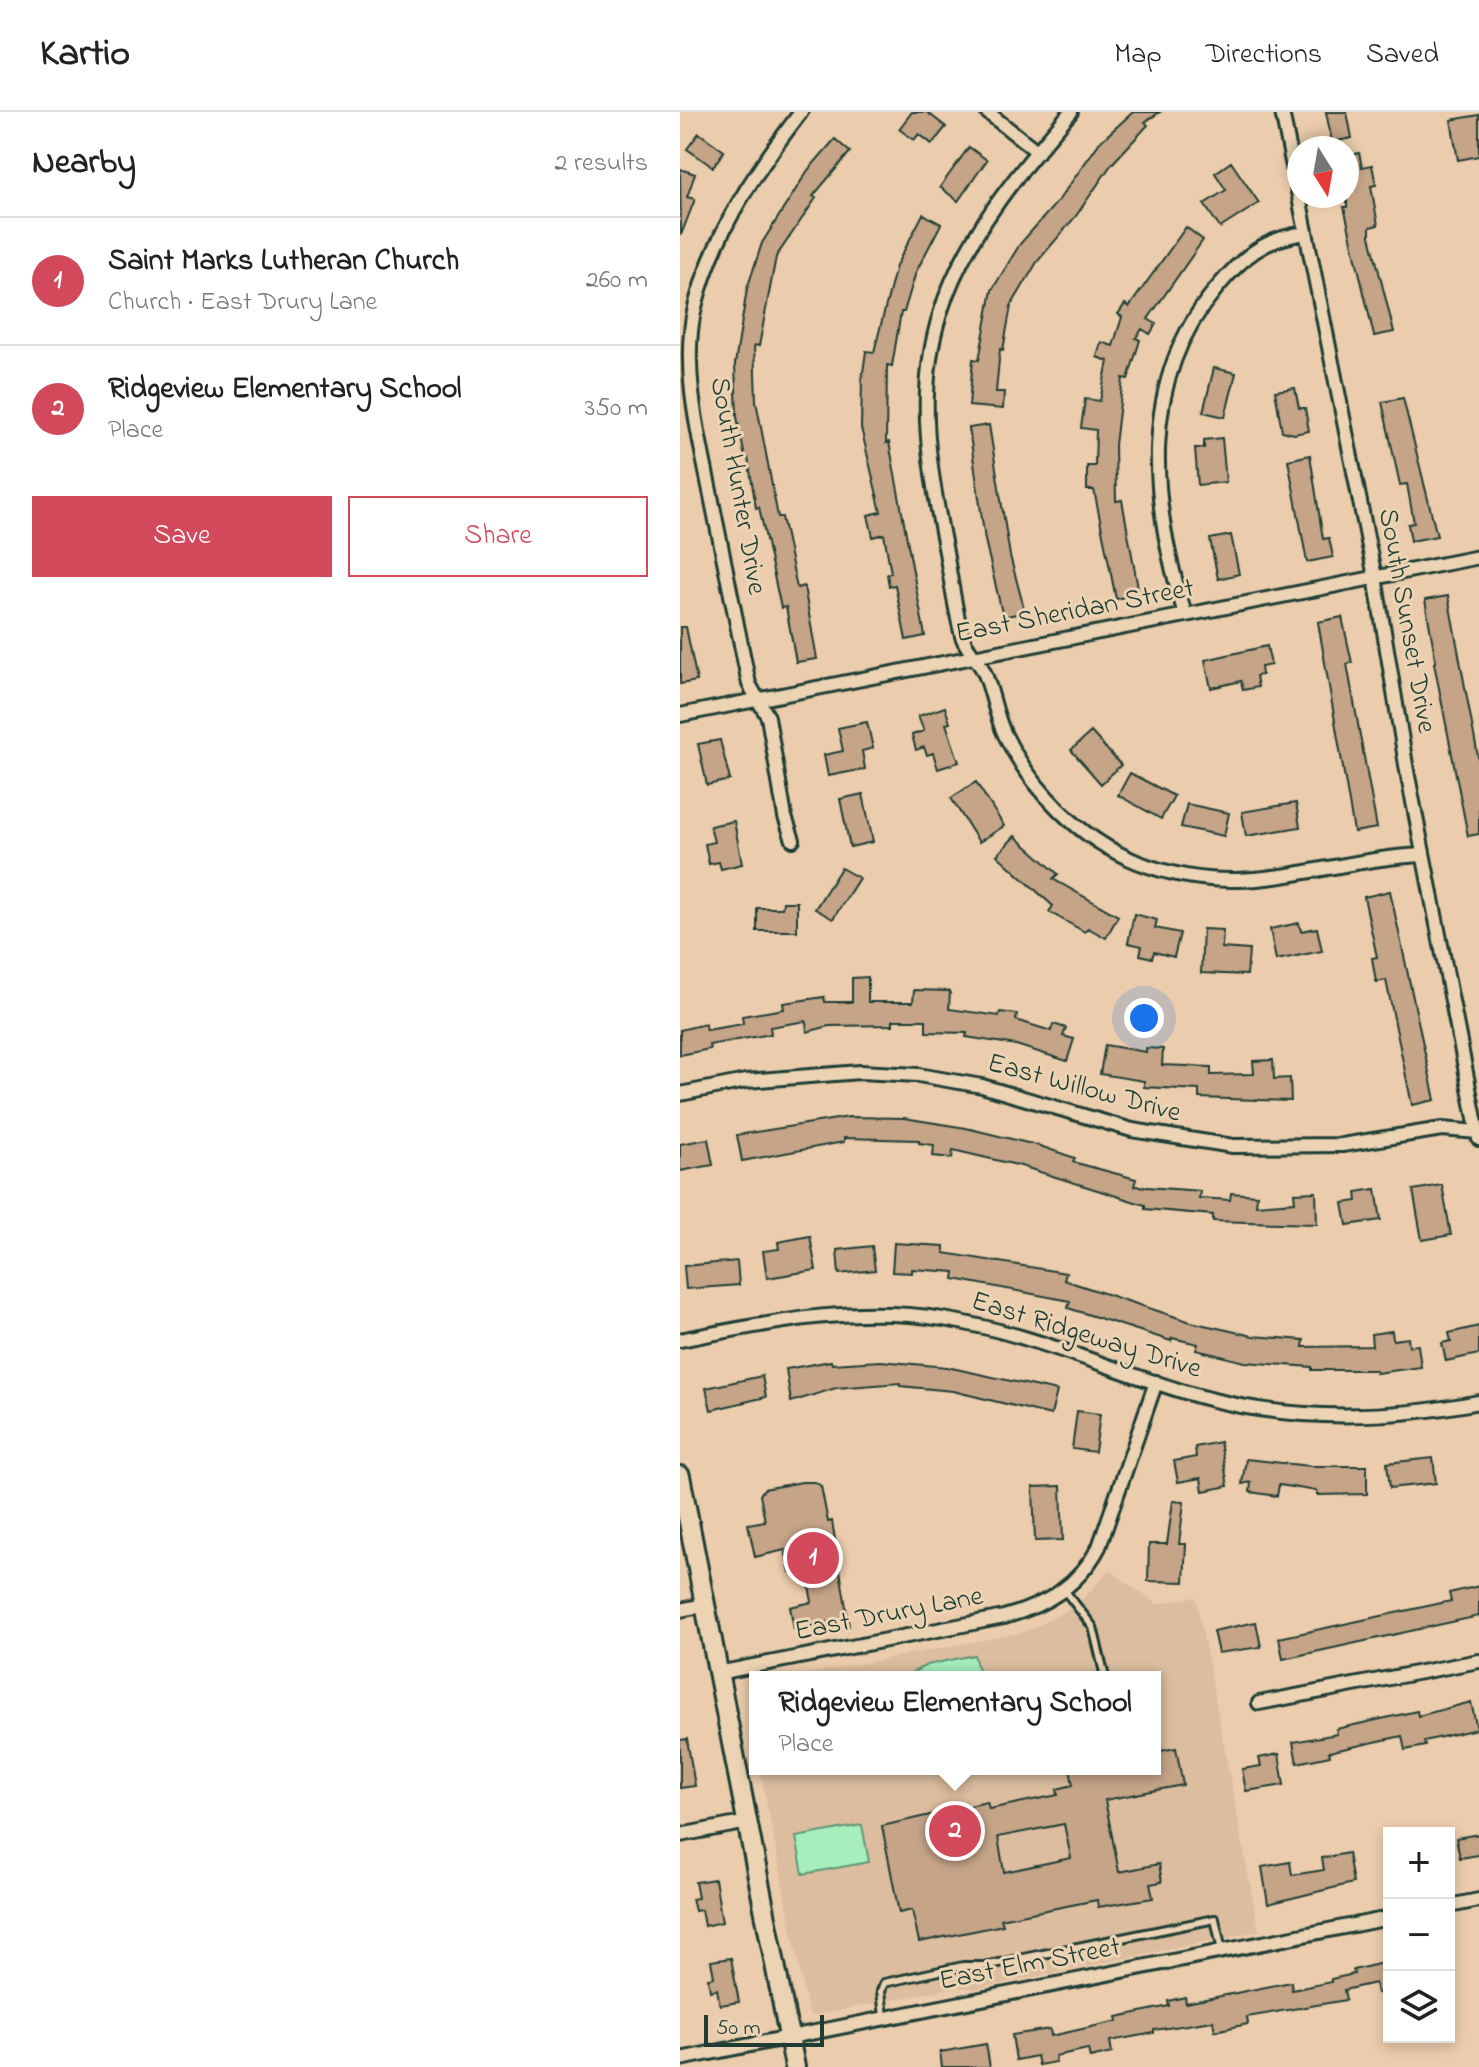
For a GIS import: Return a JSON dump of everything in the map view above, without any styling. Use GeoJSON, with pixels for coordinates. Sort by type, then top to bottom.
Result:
{"type":"FeatureCollection","features":[{"type":"Feature","properties":{"kind":"main road"},"geometry":{"type":"LineString","coordinates":[[680,1476],[795,2067]]}},
{"type":"Feature","properties":{"kind":"street","name":"South Hunter Drive"},"geometry":{"type":"LineString","coordinates":[[793,840],[785,817],[768,717],[749,684],[704,460],[686,330],[720,237],[739,198],[801,112]]}},
{"type":"Feature","properties":{"kind":"street"},"geometry":{"type":"LineString","coordinates":[[987,112],[1038,152]]}},
{"type":"Feature","properties":{"kind":"street"},"geometry":{"type":"LineString","coordinates":[[1071,112],[971,245],[940,314],[929,360],[925,407],[927,454],[963,639],[984,672],[1004,733],[1045,796],[1091,836],[1136,861],[1202,880],[1253,881],[1392,856],[1423,855]]}},
{"type":"Feature","properties":{"kind":"street","name":"South Sunset Drive"},"geometry":{"type":"LineString","coordinates":[[1282,112],[1375,577],[1423,855],[1478,1135]]}},
{"type":"Feature","properties":{"kind":"street"},"geometry":{"type":"LineString","coordinates":[[1185,614],[1157,481],[1160,405],[1170,369],[1185,335],[1231,271],[1272,239],[1306,233]]}},
{"type":"Feature","properties":{"kind":"street","name":"East Sheridan Street"},"geometry":{"type":"LineString","coordinates":[[680,715],[1479,557]]}},
{"type":"Feature","properties":{"kind":"street","name":"East Willow Drive"},"geometry":{"type":"LineString","coordinates":[[680,1094],[773,1077],[860,1072],[918,1075],[982,1086],[1132,1130],[1233,1146],[1342,1145],[1442,1129],[1478,1135]]}},
{"type":"Feature","properties":{"kind":"street","name":"East Ridgeway Drive"},"geometry":{"type":"LineString","coordinates":[[680,1340],[784,1319],[842,1313],[895,1314],[999,1330],[1156,1382],[1258,1409],[1312,1416],[1384,1415],[1479,1402]]}},
{"type":"Feature","properties":{"kind":"street"},"geometry":{"type":"LineString","coordinates":[[1065,1591],[1086,1571],[1099,1547],[1156,1382]]}},
{"type":"Feature","properties":{"kind":"street","name":"East Drury Lane"},"geometry":{"type":"LineString","coordinates":[[718,1673],[1004,1617],[1028,1610],[1065,1591]]}},
{"type":"Feature","properties":{"kind":"street"},"geometry":{"type":"LineString","coordinates":[[680,1610],[705,1605]]}},
{"type":"Feature","properties":{"kind":"street"},"geometry":{"type":"LineString","coordinates":[[1259,1703],[1479,1661]]}},
{"type":"Feature","properties":{"kind":"street"},"geometry":{"type":"LineString","coordinates":[[680,1835],[748,1822]]}},
{"type":"Feature","properties":{"kind":"street"},"geometry":{"type":"LineString","coordinates":[[1455,1905],[1479,1900]]}},
{"type":"Feature","properties":{"kind":"street","name":"East Elm Street"},"geometry":{"type":"LineString","coordinates":[[680,2059],[1383,1919]]}},
{"type":"Feature","properties":{"kind":"lane"},"geometry":{"type":"LineString","coordinates":[[1065,1591],[1093,1627],[1104,1671]]}},
{"type":"Feature","properties":{"kind":"lane"},"geometry":{"type":"LineString","coordinates":[[884,2019],[881,1991],[884,1983],[963,1966],[984,1966],[1215,1919],[1222,1951]]}},
{"type":"Feature","properties":{"kind":"shaded area"},"geometry":{"type":"Polygon","coordinates":[[[1109,1570],[1157,1604],[1196,1597],[1259,1931],[974,1989],[956,1987],[812,2016],[808,2012],[761,1775],[1161,1775],[1161,1671],[825,1671],[1024,1632],[1063,1613],[1085,1597],[1109,1570]]]}},
{"type":"Feature","properties":{"kind":"green space"},"geometry":{"type":"Polygon","coordinates":[[[974,1655],[978,1671],[915,1671],[927,1665],[974,1655]]]}},
{"type":"Feature","properties":{"kind":"green space"},"geometry":{"type":"Polygon","coordinates":[[[862,1825],[869,1862],[803,1874],[796,1837],[862,1825]]]}},
{"type":"Feature","properties":{"kind":"building"},"geometry":{"type":"Polygon","coordinates":[[[912,112],[927,112],[946,127],[932,144],[919,134],[914,140],[899,129],[912,112]]]}},
{"type":"Feature","properties":{"kind":"building"},"geometry":{"type":"Polygon","coordinates":[[[1133,112],[1160,112],[1145,122],[1148,125],[1111,165],[1076,216],[1037,262],[1011,306],[1003,350],[1000,349],[996,392],[1004,392],[1003,409],[969,406],[973,359],[979,360],[992,290],[1020,244],[1058,201],[1100,142],[1133,112]]]}},
{"type":"Feature","properties":{"kind":"building"},"geometry":{"type":"Polygon","coordinates":[[[1326,112],[1347,112],[1352,136],[1331,136],[1326,112]]]}},
{"type":"Feature","properties":{"kind":"building"},"geometry":{"type":"Polygon","coordinates":[[[1479,115],[1479,156],[1458,160],[1451,120],[1479,115]]]}},
{"type":"Feature","properties":{"kind":"building"},"geometry":{"type":"Polygon","coordinates":[[[699,133],[724,151],[713,167],[687,149],[699,133]]]}},
{"type":"Feature","properties":{"kind":"building"},"geometry":{"type":"Polygon","coordinates":[[[835,139],[850,152],[813,196],[816,198],[776,257],[759,346],[754,345],[756,401],[778,517],[782,517],[797,588],[804,586],[817,659],[796,662],[786,607],[781,608],[759,507],[756,508],[748,458],[745,458],[737,417],[735,364],[747,289],[762,243],[808,170],[835,139]]]}},
{"type":"Feature","properties":{"kind":"building"},"geometry":{"type":"Polygon","coordinates":[[[969,147],[987,160],[958,201],[940,187],[969,147]]]}},
{"type":"Feature","properties":{"kind":"building"},"geometry":{"type":"Polygon","coordinates":[[[1359,153],[1362,167],[1372,165],[1376,185],[1371,186],[1378,225],[1370,227],[1370,236],[1394,332],[1374,336],[1344,208],[1359,208],[1359,153]]]}},
{"type":"Feature","properties":{"kind":"building"},"geometry":{"type":"Polygon","coordinates":[[[1231,162],[1259,203],[1220,228],[1204,204],[1226,190],[1215,173],[1231,162]]]}},
{"type":"Feature","properties":{"kind":"building"},"geometry":{"type":"Polygon","coordinates":[[[680,169],[695,174],[687,197],[695,199],[681,235],[680,169]]]}},
{"type":"Feature","properties":{"kind":"building"},"geometry":{"type":"Polygon","coordinates":[[[923,214],[941,224],[916,272],[904,312],[901,312],[892,366],[887,365],[886,443],[889,442],[925,636],[906,640],[895,585],[889,586],[887,574],[891,573],[884,534],[873,537],[868,515],[881,512],[861,428],[862,379],[866,351],[874,352],[896,266],[923,214]]]}},
{"type":"Feature","properties":{"kind":"building"},"geometry":{"type":"Polygon","coordinates":[[[1186,227],[1203,240],[1148,319],[1156,324],[1150,334],[1142,329],[1136,338],[1140,340],[1128,379],[1123,378],[1115,445],[1116,501],[1122,500],[1139,594],[1116,599],[1094,490],[1087,490],[1087,466],[1095,466],[1096,430],[1081,428],[1085,399],[1100,401],[1108,361],[1097,357],[1101,342],[1113,346],[1122,317],[1118,314],[1125,304],[1129,307],[1186,227]]]}},
{"type":"Feature","properties":{"kind":"building"},"geometry":{"type":"Polygon","coordinates":[[[1214,368],[1236,373],[1225,417],[1203,412],[1214,368]]]}},
{"type":"Feature","properties":{"kind":"building"},"geometry":{"type":"Polygon","coordinates":[[[1295,388],[1299,408],[1305,408],[1309,431],[1294,434],[1282,431],[1275,391],[1295,388]]]}},
{"type":"Feature","properties":{"kind":"building"},"geometry":{"type":"Polygon","coordinates":[[[1403,398],[1437,536],[1411,541],[1408,524],[1414,523],[1407,484],[1400,485],[1382,402],[1403,398]]]}},
{"type":"Feature","properties":{"kind":"building"},"geometry":{"type":"Polygon","coordinates":[[[989,425],[1010,556],[1025,612],[1003,617],[985,540],[969,428],[989,425]]]}},
{"type":"Feature","properties":{"kind":"building"},"geometry":{"type":"Polygon","coordinates":[[[1222,438],[1226,482],[1198,485],[1195,448],[1204,448],[1204,440],[1222,438]]]}},
{"type":"Feature","properties":{"kind":"building"},"geometry":{"type":"Polygon","coordinates":[[[1310,455],[1323,539],[1329,538],[1333,557],[1307,562],[1288,460],[1310,455]]]}},
{"type":"Feature","properties":{"kind":"building"},"geometry":{"type":"Polygon","coordinates":[[[1231,535],[1239,574],[1218,579],[1210,539],[1231,535]]]}},
{"type":"Feature","properties":{"kind":"building"},"geometry":{"type":"Polygon","coordinates":[[[1448,596],[1479,762],[1479,834],[1468,836],[1434,663],[1425,600],[1448,596]]]}},
{"type":"Feature","properties":{"kind":"building"},"geometry":{"type":"Polygon","coordinates":[[[1342,617],[1352,663],[1347,664],[1377,828],[1354,832],[1318,622],[1342,617]]]}},
{"type":"Feature","properties":{"kind":"building"},"geometry":{"type":"Polygon","coordinates":[[[680,627],[686,627],[697,681],[680,684],[680,627]]]}},
{"type":"Feature","properties":{"kind":"building"},"geometry":{"type":"Polygon","coordinates":[[[1267,646],[1271,665],[1261,667],[1262,675],[1256,676],[1258,687],[1243,690],[1241,681],[1211,688],[1205,660],[1267,646]]]}},
{"type":"Feature","properties":{"kind":"building"},"geometry":{"type":"Polygon","coordinates":[[[945,707],[950,723],[946,724],[959,762],[938,769],[933,753],[927,755],[924,747],[916,750],[912,735],[924,731],[918,716],[945,707]]]}},
{"type":"Feature","properties":{"kind":"building"},"geometry":{"type":"Polygon","coordinates":[[[867,722],[873,748],[862,751],[865,769],[828,776],[824,755],[843,751],[838,728],[867,722]]]}},
{"type":"Feature","properties":{"kind":"building"},"geometry":{"type":"Polygon","coordinates":[[[1091,732],[1121,765],[1101,784],[1071,750],[1091,732]]]}},
{"type":"Feature","properties":{"kind":"building"},"geometry":{"type":"Polygon","coordinates":[[[720,740],[730,780],[707,785],[698,744],[720,740]]]}},
{"type":"Feature","properties":{"kind":"building"},"geometry":{"type":"Polygon","coordinates":[[[1130,773],[1174,796],[1161,819],[1118,795],[1130,773]]]}},
{"type":"Feature","properties":{"kind":"building"},"geometry":{"type":"Polygon","coordinates":[[[976,782],[1004,826],[979,842],[951,798],[976,782]]]}},
{"type":"Feature","properties":{"kind":"building"},"geometry":{"type":"Polygon","coordinates":[[[863,794],[873,842],[850,847],[840,799],[863,794]]]}},
{"type":"Feature","properties":{"kind":"building"},"geometry":{"type":"Polygon","coordinates":[[[1296,803],[1300,827],[1246,836],[1242,812],[1296,803]]]}},
{"type":"Feature","properties":{"kind":"building"},"geometry":{"type":"Polygon","coordinates":[[[1187,804],[1229,813],[1224,836],[1181,827],[1187,804]]]}},
{"type":"Feature","properties":{"kind":"building"},"geometry":{"type":"Polygon","coordinates":[[[734,821],[742,864],[721,869],[719,862],[709,864],[705,844],[714,842],[710,826],[734,821]]]}},
{"type":"Feature","properties":{"kind":"building"},"geometry":{"type":"Polygon","coordinates":[[[1015,836],[1058,874],[1053,879],[1118,916],[1106,938],[1088,928],[1085,932],[1049,912],[1053,906],[997,855],[1015,836]]]}},
{"type":"Feature","properties":{"kind":"building"},"geometry":{"type":"Polygon","coordinates":[[[841,868],[859,878],[833,919],[815,909],[841,868]]]}},
{"type":"Feature","properties":{"kind":"building"},"geometry":{"type":"Polygon","coordinates":[[[1390,891],[1435,1100],[1412,1105],[1386,980],[1376,982],[1372,958],[1377,957],[1364,897],[1390,891]]]}},
{"type":"Feature","properties":{"kind":"building"},"geometry":{"type":"Polygon","coordinates":[[[783,902],[797,902],[797,931],[757,931],[757,908],[782,908],[783,902]]]}},
{"type":"Feature","properties":{"kind":"building"},"geometry":{"type":"Polygon","coordinates":[[[1134,914],[1157,920],[1155,928],[1180,933],[1174,957],[1154,952],[1152,958],[1140,955],[1142,946],[1128,943],[1134,914]]]}},
{"type":"Feature","properties":{"kind":"building"},"geometry":{"type":"Polygon","coordinates":[[[1299,923],[1301,931],[1317,928],[1322,951],[1276,960],[1270,929],[1299,923]]]}},
{"type":"Feature","properties":{"kind":"building"},"geometry":{"type":"Polygon","coordinates":[[[1203,929],[1223,930],[1222,948],[1249,950],[1247,975],[1201,973],[1203,929]]]}},
{"type":"Feature","properties":{"kind":"building"},"geometry":{"type":"Polygon","coordinates":[[[868,977],[868,1002],[913,1002],[914,990],[950,991],[949,1009],[999,1016],[1000,1012],[1017,1014],[1016,1020],[1051,1031],[1053,1024],[1066,1028],[1063,1036],[1074,1039],[1067,1061],[1016,1045],[966,1037],[967,1033],[926,1032],[926,1020],[893,1020],[893,1025],[829,1026],[807,1032],[806,1021],[770,1027],[771,1034],[709,1045],[710,1049],[680,1055],[680,1030],[705,1024],[706,1030],[743,1024],[742,1016],[784,1009],[783,1003],[824,997],[825,1002],[852,1002],[852,978],[868,977]]]}},
{"type":"Feature","properties":{"kind":"building"},"geometry":{"type":"Polygon","coordinates":[[[1105,1045],[1146,1052],[1146,1048],[1163,1049],[1162,1065],[1211,1067],[1211,1075],[1254,1074],[1253,1061],[1273,1060],[1274,1079],[1290,1078],[1291,1101],[1199,1098],[1199,1090],[1144,1087],[1144,1081],[1100,1074],[1105,1045]]]}},
{"type":"Feature","properties":{"kind":"building"},"geometry":{"type":"Polygon","coordinates":[[[849,1117],[904,1118],[966,1128],[1040,1146],[1075,1158],[1073,1162],[1136,1179],[1134,1186],[1200,1191],[1199,1198],[1230,1200],[1231,1193],[1257,1195],[1256,1205],[1295,1202],[1294,1193],[1316,1192],[1317,1224],[1213,1221],[1213,1215],[1145,1209],[1145,1205],[1021,1166],[953,1150],[952,1158],[933,1156],[934,1145],[919,1143],[919,1140],[844,1138],[844,1142],[742,1161],[737,1135],[849,1117]]]}},
{"type":"Feature","properties":{"kind":"building"},"geometry":{"type":"Polygon","coordinates":[[[708,1139],[713,1165],[680,1171],[680,1144],[708,1139]]]}},
{"type":"Feature","properties":{"kind":"building"},"geometry":{"type":"Polygon","coordinates":[[[1442,1185],[1451,1235],[1422,1240],[1413,1190],[1442,1185]]]}},
{"type":"Feature","properties":{"kind":"building"},"geometry":{"type":"Polygon","coordinates":[[[1376,1189],[1381,1220],[1347,1225],[1343,1203],[1357,1201],[1356,1192],[1376,1189]]]}},
{"type":"Feature","properties":{"kind":"building"},"geometry":{"type":"Polygon","coordinates":[[[810,1236],[816,1270],[767,1278],[763,1251],[779,1249],[778,1242],[810,1236]]]}},
{"type":"Feature","properties":{"kind":"building"},"geometry":{"type":"Polygon","coordinates":[[[894,1243],[944,1246],[944,1253],[1066,1273],[1064,1280],[1191,1322],[1253,1336],[1304,1340],[1303,1347],[1372,1346],[1371,1334],[1392,1331],[1393,1340],[1408,1338],[1409,1346],[1418,1345],[1421,1367],[1376,1373],[1376,1370],[1312,1370],[1312,1367],[1245,1362],[1196,1350],[1198,1344],[1172,1338],[1171,1341],[1068,1308],[1070,1301],[954,1279],[955,1272],[912,1269],[912,1273],[892,1272],[894,1243]]]}},
{"type":"Feature","properties":{"kind":"building"},"geometry":{"type":"Polygon","coordinates":[[[872,1246],[875,1270],[839,1274],[837,1250],[872,1246]]]}},
{"type":"Feature","properties":{"kind":"building"},"geometry":{"type":"Polygon","coordinates":[[[737,1261],[739,1285],[686,1289],[684,1266],[737,1261]]]}},
{"type":"Feature","properties":{"kind":"building"},"geometry":{"type":"Polygon","coordinates":[[[1479,1326],[1479,1354],[1446,1361],[1442,1343],[1451,1341],[1449,1333],[1479,1326]]]}},
{"type":"Feature","properties":{"kind":"building"},"geometry":{"type":"Polygon","coordinates":[[[831,1361],[832,1364],[880,1361],[947,1367],[1057,1391],[1051,1415],[953,1391],[900,1386],[900,1383],[836,1388],[791,1402],[786,1369],[831,1361]]]}},
{"type":"Feature","properties":{"kind":"building"},"geometry":{"type":"Polygon","coordinates":[[[762,1376],[766,1397],[711,1410],[706,1388],[762,1376]]]}},
{"type":"Feature","properties":{"kind":"building"},"geometry":{"type":"Polygon","coordinates":[[[1077,1411],[1100,1414],[1095,1452],[1072,1449],[1077,1411]]]}},
{"type":"Feature","properties":{"kind":"building"},"geometry":{"type":"Polygon","coordinates":[[[1220,1442],[1228,1486],[1203,1491],[1201,1478],[1178,1482],[1174,1461],[1196,1457],[1195,1447],[1220,1442]]]}},
{"type":"Feature","properties":{"kind":"building"},"geometry":{"type":"Polygon","coordinates":[[[1433,1458],[1436,1483],[1390,1488],[1387,1463],[1433,1458]]]}},
{"type":"Feature","properties":{"kind":"building"},"geometry":{"type":"Polygon","coordinates":[[[1246,1459],[1310,1466],[1367,1466],[1367,1494],[1317,1495],[1317,1491],[1279,1485],[1277,1496],[1250,1492],[1251,1482],[1242,1484],[1246,1459]]]}},
{"type":"Feature","properties":{"kind":"building"},"geometry":{"type":"Polygon","coordinates":[[[815,1482],[821,1486],[828,1522],[832,1521],[849,1626],[831,1630],[830,1622],[794,1629],[790,1607],[812,1602],[806,1569],[790,1572],[785,1550],[755,1557],[748,1524],[765,1521],[760,1495],[764,1489],[815,1482]]]}},
{"type":"Feature","properties":{"kind":"building"},"geometry":{"type":"Polygon","coordinates":[[[1061,1486],[1063,1540],[1035,1541],[1033,1487],[1061,1486]]]}},
{"type":"Feature","properties":{"kind":"building"},"geometry":{"type":"Polygon","coordinates":[[[1173,1501],[1184,1502],[1179,1544],[1186,1544],[1184,1582],[1148,1581],[1149,1544],[1167,1544],[1173,1501]]]}},
{"type":"Feature","properties":{"kind":"building"},"geometry":{"type":"Polygon","coordinates":[[[1479,1586],[1479,1616],[1283,1659],[1279,1638],[1451,1601],[1449,1593],[1479,1586]]]}},
{"type":"Feature","properties":{"kind":"building"},"geometry":{"type":"Polygon","coordinates":[[[1256,1622],[1261,1647],[1218,1653],[1213,1631],[1256,1622]]]}},
{"type":"Feature","properties":{"kind":"building"},"geometry":{"type":"Polygon","coordinates":[[[1471,1702],[1477,1729],[1424,1741],[1425,1746],[1405,1750],[1402,1736],[1329,1752],[1330,1756],[1297,1763],[1293,1742],[1337,1734],[1336,1729],[1417,1711],[1418,1716],[1471,1702]]]}},
{"type":"Feature","properties":{"kind":"building"},"geometry":{"type":"Polygon","coordinates":[[[687,1739],[695,1786],[680,1788],[680,1740],[687,1739]]]}},
{"type":"Feature","properties":{"kind":"building"},"geometry":{"type":"Polygon","coordinates":[[[1176,1748],[1183,1785],[1105,1800],[1119,1872],[1159,1864],[1162,1882],[1150,1884],[1153,1898],[1098,1907],[1097,1900],[1001,1919],[1003,1925],[919,1942],[912,1910],[899,1913],[882,1826],[987,1802],[989,1809],[1058,1795],[1057,1789],[1073,1785],[1071,1775],[1161,1775],[1161,1751],[1176,1748]],[[1064,1824],[998,1837],[1004,1872],[1071,1858],[1064,1824]]]}},
{"type":"Feature","properties":{"kind":"building"},"geometry":{"type":"Polygon","coordinates":[[[1279,1754],[1284,1785],[1246,1791],[1242,1769],[1261,1766],[1259,1758],[1279,1754]]]}},
{"type":"Feature","properties":{"kind":"building"},"geometry":{"type":"Polygon","coordinates":[[[1479,1834],[1479,1855],[1460,1858],[1456,1838],[1479,1834]]]}},
{"type":"Feature","properties":{"kind":"building"},"geometry":{"type":"Polygon","coordinates":[[[1348,1853],[1353,1883],[1268,1904],[1262,1867],[1290,1862],[1292,1875],[1324,1870],[1322,1858],[1348,1853]]]}},
{"type":"Feature","properties":{"kind":"building"},"geometry":{"type":"Polygon","coordinates":[[[715,1879],[722,1922],[704,1926],[701,1910],[695,1911],[692,1899],[698,1898],[695,1882],[715,1879]]]}},
{"type":"Feature","properties":{"kind":"building"},"geometry":{"type":"Polygon","coordinates":[[[731,1958],[739,2002],[720,2005],[717,1989],[710,1991],[708,1978],[714,1977],[711,1961],[731,1958]]]}},
{"type":"Feature","properties":{"kind":"building"},"geometry":{"type":"Polygon","coordinates":[[[1383,1963],[1383,1992],[1377,1993],[1375,1983],[1344,1990],[1346,2000],[1247,2017],[1248,2024],[1215,2031],[1213,2021],[1154,2030],[1154,2033],[1110,2041],[1112,2053],[1090,2058],[1088,2049],[1055,2056],[1056,2062],[1039,2065],[1037,2056],[1016,2060],[1012,2035],[1050,2029],[1051,2036],[1118,2021],[1117,2017],[1169,2006],[1168,2001],[1185,1997],[1186,2003],[1291,1982],[1292,1990],[1331,1982],[1331,1979],[1354,1974],[1353,1970],[1383,1963]]]}},
{"type":"Feature","properties":{"kind":"building"},"geometry":{"type":"Polygon","coordinates":[[[986,2044],[990,2067],[942,2067],[940,2052],[986,2044]]]}},
{"type":"Feature","properties":{"kind":"place","name":"Saint Marks Lutheran Church"},"geometry":{"type":"Point","coordinates":[813,1558]}},
{"type":"Feature","properties":{"kind":"place","name":"Ridgeview Elementary School"},"geometry":{"type":"Point","coordinates":[955,1831]}}]}
